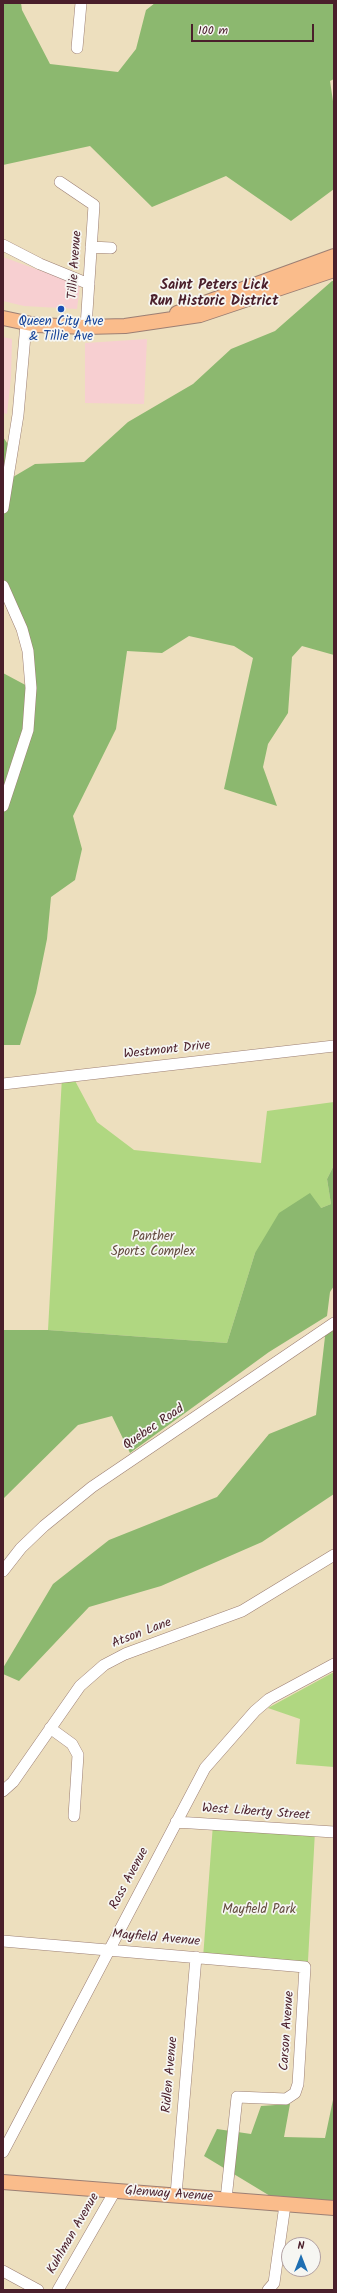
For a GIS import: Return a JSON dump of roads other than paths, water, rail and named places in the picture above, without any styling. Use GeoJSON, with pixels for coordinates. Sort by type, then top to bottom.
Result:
{"type":"FeatureCollection","features":[{"type":"Feature","properties":{"kind":"main road"},"geometry":{"type":"LineString","coordinates":[[160,321],[211,299],[334,256]]}},
{"type":"Feature","properties":{"kind":"main road"},"geometry":{"type":"LineString","coordinates":[[3,318],[26,324],[86,327],[124,326],[160,321],[207,313],[334,270]]}},
{"type":"Feature","properties":{"kind":"main road","name":"Glenway Avenue"},"geometry":{"type":"LineString","coordinates":[[3,2182],[334,2208]]}},
{"type":"Feature","properties":{"kind":"street"},"geometry":{"type":"LineString","coordinates":[[77,48],[81,3]]}},
{"type":"Feature","properties":{"kind":"street","name":"Tillie Avenue"},"geometry":{"type":"LineString","coordinates":[[60,182],[94,206],[86,327]]}},
{"type":"Feature","properties":{"kind":"street"},"geometry":{"type":"LineString","coordinates":[[3,244],[40,264],[89,284]]}},
{"type":"Feature","properties":{"kind":"street"},"geometry":{"type":"LineString","coordinates":[[91,247],[111,248]]}},
{"type":"Feature","properties":{"kind":"street"},"geometry":{"type":"LineString","coordinates":[[3,508],[18,415],[26,324]]}},
{"type":"Feature","properties":{"kind":"street"},"geometry":{"type":"LineString","coordinates":[[3,586],[22,629],[28,657],[32,688],[28,730],[3,806]]}},
{"type":"Feature","properties":{"kind":"street","name":"Westmont Drive"},"geometry":{"type":"LineString","coordinates":[[3,1084],[334,1046]]}},
{"type":"Feature","properties":{"kind":"street","name":"Quebec Road"},"geometry":{"type":"LineString","coordinates":[[3,1571],[21,1548],[44,1526],[92,1487],[334,1323]]}},
{"type":"Feature","properties":{"kind":"street","name":"Atson Lane"},"geometry":{"type":"LineString","coordinates":[[3,1791],[13,1782],[80,1686],[104,1665],[125,1654],[242,1611],[334,1555]]}},
{"type":"Feature","properties":{"kind":"street","name":"Ross Avenue"},"geometry":{"type":"LineString","coordinates":[[3,2152],[205,1768],[255,1711],[269,1699],[334,1664]]}},
{"type":"Feature","properties":{"kind":"street"},"geometry":{"type":"LineString","coordinates":[[50,1728],[72,1744],[78,1755],[74,1816]]}},
{"type":"Feature","properties":{"kind":"street","name":"West Liberty Street"},"geometry":{"type":"LineString","coordinates":[[176,1822],[334,1832]]}},
{"type":"Feature","properties":{"kind":"street","name":"Mayfield Avenue"},"geometry":{"type":"LineString","coordinates":[[3,1941],[110,1949],[305,1968]]}},
{"type":"Feature","properties":{"kind":"street","name":"Ridlen Avenue"},"geometry":{"type":"LineString","coordinates":[[176,2196],[196,1957]]}},
{"type":"Feature","properties":{"kind":"street","name":"Carson Avenue"},"geometry":{"type":"LineString","coordinates":[[226,2199],[237,2097],[286,2099],[294,2095],[298,2084],[305,1968]]}},
{"type":"Feature","properties":{"kind":"street","name":"Kuhlman Avenue"},"geometry":{"type":"LineString","coordinates":[[58,2290],[114,2191]]}},
{"type":"Feature","properties":{"kind":"street"},"geometry":{"type":"LineString","coordinates":[[268,2290],[274,2283],[285,2205]]}},
{"type":"Feature","properties":{"kind":"street"},"geometry":{"type":"LineString","coordinates":[[3,2271],[38,2290]]}},
{"type":"Feature","properties":{"kind":"place","name":"Queen City Ave & Tillie Ave"},"geometry":{"type":"Point","coordinates":[61,309]}},
{"type":"Feature","properties":{"kind":"district","name":"Saint Peters Lick Run Historic District"},"geometry":{"type":"Point","coordinates":[214,296]}},
{"type":"Feature","properties":{"kind":"park label","name":"Panther Sports Complex"},"geometry":{"type":"Point","coordinates":[153,1246]}},
{"type":"Feature","properties":{"kind":"park label","name":"Mayfield Park"},"geometry":{"type":"Point","coordinates":[259,1911]}}]}
